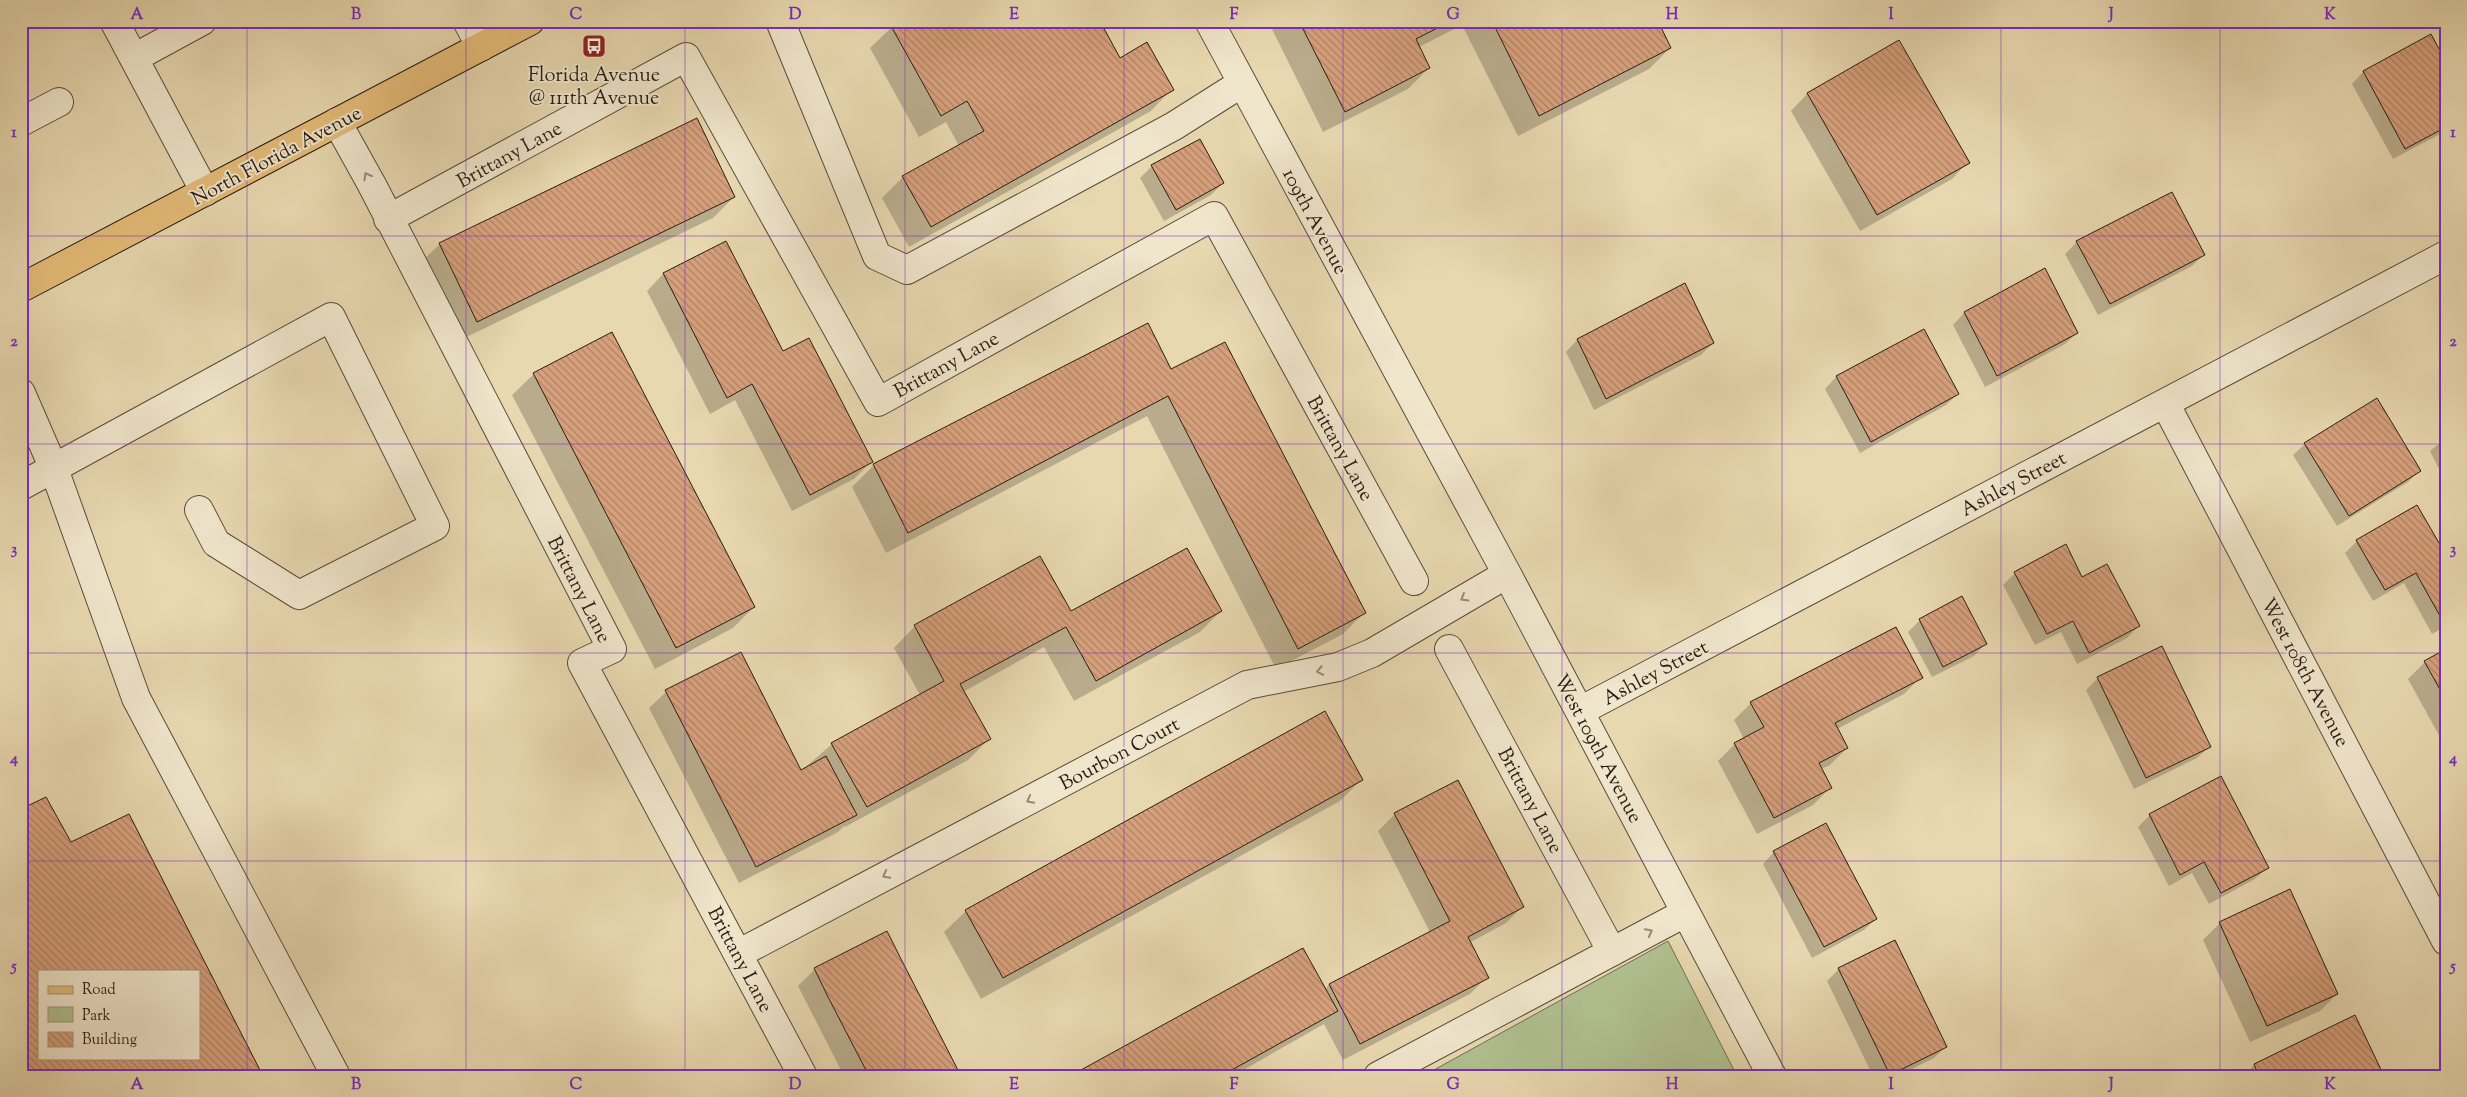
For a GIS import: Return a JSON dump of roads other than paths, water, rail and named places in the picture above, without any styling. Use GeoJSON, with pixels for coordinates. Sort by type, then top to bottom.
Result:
{"type":"FeatureCollection","features":[{"type":"Feature","properties":{"kind":"main road","name":"North Florida Avenue"},"geometry":{"type":"LineString","coordinates":[[21,288],[530,21]]}},
{"type":"Feature","properties":{"kind":"street"},"geometry":{"type":"LineString","coordinates":[[114,21],[205,192]]}},
{"type":"Feature","properties":{"kind":"street"},"geometry":{"type":"LineString","coordinates":[[134,58],[202,21]]}},
{"type":"Feature","properties":{"kind":"street"},"geometry":{"type":"LineString","coordinates":[[467,21],[480,47]]}},
{"type":"Feature","properties":{"kind":"street"},"geometry":{"type":"LineString","coordinates":[[780,21],[877,256],[907,270],[1174,126],[1242,83]]}},
{"type":"Feature","properties":{"kind":"street","name":"109th Avenue"},"geometry":{"type":"LineString","coordinates":[[1208,21],[1424,420]]}},
{"type":"Feature","properties":{"kind":"street","name":"Brittany Lane"},"geometry":{"type":"LineString","coordinates":[[388,219],[686,57],[878,402],[1214,216],[1414,581]]}},
{"type":"Feature","properties":{"kind":"street"},"geometry":{"type":"LineString","coordinates":[[21,122],[60,102]]}},
{"type":"Feature","properties":{"kind":"street","name":"Brittany Lane"},"geometry":{"type":"LineString","coordinates":[[337,122],[612,649],[582,663],[803,1076]]}},
{"type":"Feature","properties":{"kind":"street","name":"Ashley Street"},"geometry":{"type":"LineString","coordinates":[[1580,711],[2446,255]]}},
{"type":"Feature","properties":{"kind":"street"},"geometry":{"type":"LineString","coordinates":[[21,486],[331,317],[435,526],[299,595],[216,543],[199,510]]}},
{"type":"Feature","properties":{"kind":"street"},"geometry":{"type":"LineString","coordinates":[[21,393],[54,469],[136,698],[332,1075]]}},
{"type":"Feature","properties":{"kind":"street","name":"West 108th Avenue"},"geometry":{"type":"LineString","coordinates":[[2165,403],[2446,941]]}},
{"type":"Feature","properties":{"kind":"street","name":"West 109th Avenue"},"geometry":{"type":"LineString","coordinates":[[1424,420],[1772,1076]]}},
{"type":"Feature","properties":{"kind":"street","name":"Bourbon Court"},"geometry":{"type":"LineString","coordinates":[[738,954],[1247,685],[1338,667],[1372,652],[1507,574]]}},
{"type":"Feature","properties":{"kind":"street","name":"Brittany Lane"},"geometry":{"type":"LineString","coordinates":[[1449,649],[1612,952]]}},
{"type":"Feature","properties":{"kind":"street"},"geometry":{"type":"LineString","coordinates":[[1378,1076],[1685,912]]}},
{"type":"Feature","properties":{"kind":"place","name":"Florida Avenue @ 111th Avenue"},"geometry":{"type":"Point","coordinates":[594,46]}}]}
